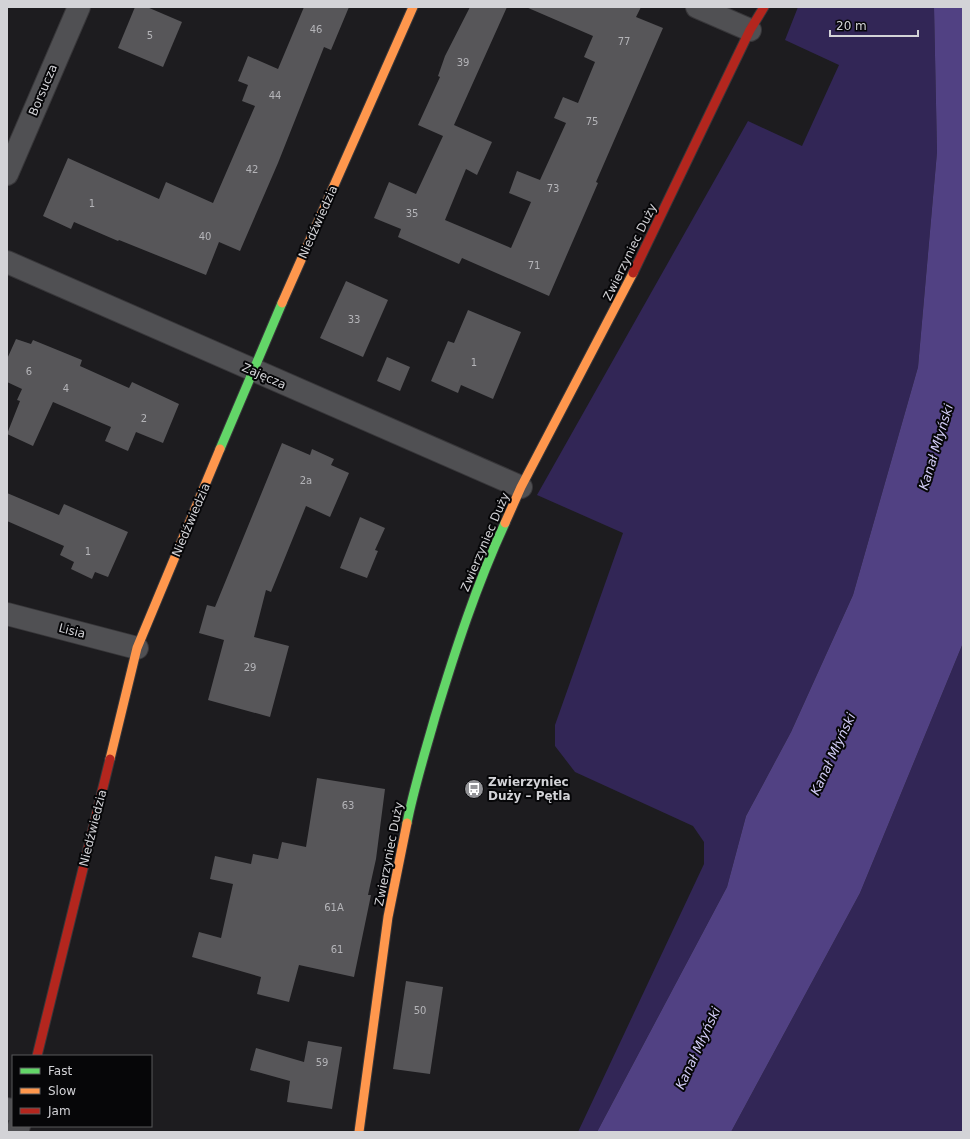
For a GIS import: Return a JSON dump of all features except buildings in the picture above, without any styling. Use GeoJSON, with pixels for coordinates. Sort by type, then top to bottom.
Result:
{"type":"FeatureCollection","features":[{"type":"Feature","properties":{"kind":"street","name":"Borsucza"},"geometry":{"type":"LineString","coordinates":[[7,174],[79,7]]}},
{"type":"Feature","properties":{"kind":"street","name":"Niedźwiedzia"},"geometry":{"type":"LineString","coordinates":[[36,1055],[137,648],[253,371],[413,7]]}},
{"type":"Feature","properties":{"kind":"street"},"geometry":{"type":"LineString","coordinates":[[697,7],[750,30]]}},
{"type":"Feature","properties":{"kind":"street","name":"Zwierzyniec Duży"},"geometry":{"type":"LineString","coordinates":[[358,1132],[388,917],[412,796],[456,648],[484,569],[521,487],[628,284],[750,30],[764,7]]}},
{"type":"Feature","properties":{"kind":"street","name":"Zajęcza"},"geometry":{"type":"LineString","coordinates":[[7,262],[253,371],[521,487]]}},
{"type":"Feature","properties":{"kind":"street","name":"Lisia"},"geometry":{"type":"LineString","coordinates":[[7,614],[137,648]]}},
{"type":"Feature","properties":{"kind":"shaded area"},"geometry":{"type":"Polygon","coordinates":[[[798,7],[934,7],[937,152],[918,367],[853,595],[791,732],[746,816],[727,887],[597,1132],[578,1132],[704,864],[704,842],[693,826],[575,772],[555,746],[555,725],[623,533],[537,495],[748,121],[802,146],[839,65],[785,40],[798,7]]]}},
{"type":"Feature","properties":{"kind":"shaded area"},"geometry":{"type":"Polygon","coordinates":[[[963,643],[963,1132],[731,1132],[860,893],[963,643]]]}},
{"type":"Feature","properties":{"kind":"water","name":"Kanał Młyński"},"geometry":{"type":"Polygon","coordinates":[[[934,7],[963,7],[963,643],[860,893],[731,1132],[597,1132],[727,887],[746,816],[791,732],[853,595],[918,367],[937,152],[934,7]]]}},
{"type":"Feature","properties":{"kind":"traffic: fast"},"geometry":{"type":"LineString","coordinates":[[220,449],[282,303]]}},
{"type":"Feature","properties":{"kind":"traffic: fast"},"geometry":{"type":"LineString","coordinates":[[407,823],[435,717],[458,643],[475,595],[505,523]]}},
{"type":"Feature","properties":{"kind":"traffic: slow"},"geometry":{"type":"LineString","coordinates":[[282,303],[413,7]]}},
{"type":"Feature","properties":{"kind":"traffic: slow"},"geometry":{"type":"LineString","coordinates":[[505,523],[521,487],[633,273]]}},
{"type":"Feature","properties":{"kind":"traffic: slow"},"geometry":{"type":"LineString","coordinates":[[110,759],[137,648],[220,449]]}},
{"type":"Feature","properties":{"kind":"traffic: slow"},"geometry":{"type":"LineString","coordinates":[[359,1132],[388,917],[407,823]]}},
{"type":"Feature","properties":{"kind":"traffic: jam"},"geometry":{"type":"LineString","coordinates":[[633,273],[750,30],[764,7]]}},
{"type":"Feature","properties":{"kind":"traffic: jam"},"geometry":{"type":"LineString","coordinates":[[37,1055],[110,759]]}},
{"type":"Feature","properties":{"kind":"place","name":"Zwierzyniec Duży – Pętla"},"geometry":{"type":"Point","coordinates":[474,789]}}]}
